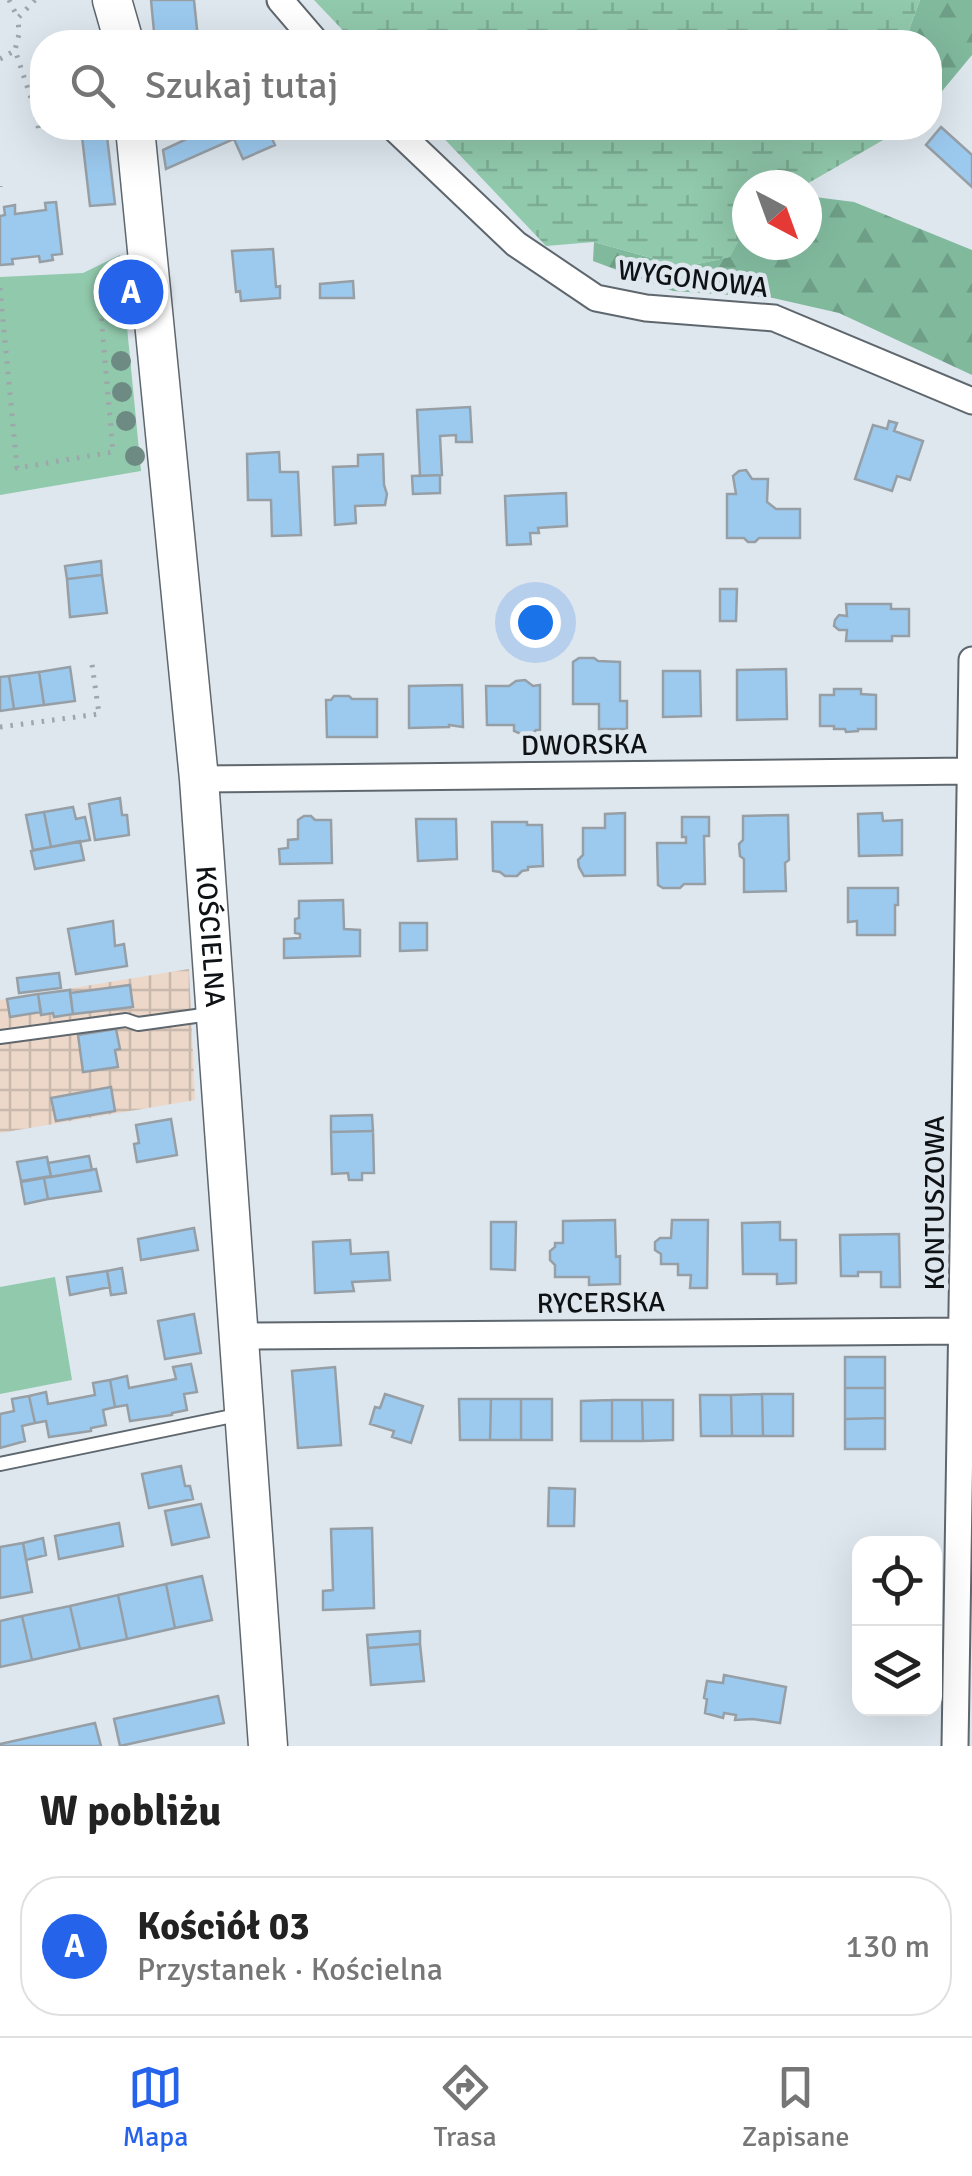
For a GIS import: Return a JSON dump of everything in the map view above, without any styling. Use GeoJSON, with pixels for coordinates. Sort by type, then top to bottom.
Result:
{"type":"FeatureCollection","features":[{"type":"Feature","properties":{"kind":"street"},"geometry":{"type":"LineString","coordinates":[[112,0],[121,30]]}},
{"type":"Feature","properties":{"kind":"street"},"geometry":{"type":"LineString","coordinates":[[280,0],[306,30]]}},
{"type":"Feature","properties":{"kind":"street","name":"KOŚCIELNA"},"geometry":{"type":"LineString","coordinates":[[136,140],[199,779],[268,1746]]}},
{"type":"Feature","properties":{"kind":"street","name":"WYGONOWA"},"geometry":{"type":"LineString","coordinates":[[407,140],[516,244],[596,298],[646,308],[774,318],[972,400]]}},
{"type":"Feature","properties":{"kind":"street","name":"KONTUSZOWA"},"geometry":{"type":"LineString","coordinates":[[955,1746],[966,1457],[972,660]]}},
{"type":"Feature","properties":{"kind":"street","name":"DWORSKA"},"geometry":{"type":"LineString","coordinates":[[199,779],[970,771]]}},
{"type":"Feature","properties":{"kind":"street","name":"RYCERSKA"},"geometry":{"type":"LineString","coordinates":[[239,1336],[964,1332]]}},
{"type":"Feature","properties":{"kind":"lane"},"geometry":{"type":"LineString","coordinates":[[0,1037],[126,1020],[138,1024],[216,1014]]}},
{"type":"Feature","properties":{"kind":"lane"},"geometry":{"type":"LineString","coordinates":[[0,1464],[245,1414]]}},
{"type":"Feature","properties":{"kind":"path"},"geometry":{"type":"LineString","coordinates":[[10,0],[18,18],[15,50],[30,95]]}},
{"type":"Feature","properties":{"kind":"path"},"geometry":{"type":"LineString","coordinates":[[18,18],[35,0]]}},
{"type":"Feature","properties":{"kind":"path"},"geometry":{"type":"LineString","coordinates":[[0,59],[15,50]]}},
{"type":"Feature","properties":{"kind":"path"},"geometry":{"type":"LineString","coordinates":[[0,288],[17,468],[113,452],[97,269]]}},
{"type":"Feature","properties":{"kind":"path"},"geometry":{"type":"LineString","coordinates":[[0,727],[98,714],[90,656]]}},
{"type":"Feature","properties":{"kind":"shaded area"},"geometry":{"type":"Polygon","coordinates":[[[189,969],[195,1100],[0,1133],[0,1000],[189,969]]]}},
{"type":"Feature","properties":{"kind":"green space"},"geometry":{"type":"Polygon","coordinates":[[[314,0],[920,0],[909,30],[343,30],[314,0]]]}},
{"type":"Feature","properties":{"kind":"green space"},"geometry":{"type":"Polygon","coordinates":[[[920,0],[972,0],[972,55],[942,91],[942,30],[909,30],[920,0]]]}},
{"type":"Feature","properties":{"kind":"green space"},"geometry":{"type":"Polygon","coordinates":[[[445,140],[883,140],[822,175],[822,170],[732,170],[730,257],[684,267],[594,242],[546,246],[445,140]]]}},
{"type":"Feature","properties":{"kind":"green space"},"geometry":{"type":"Polygon","coordinates":[[[822,198],[854,202],[972,250],[972,375],[839,313],[773,298],[673,291],[593,261],[594,242],[684,267],[729,257],[732,252],[732,260],[822,260],[822,198]]]}},
{"type":"Feature","properties":{"kind":"green space"},"geometry":{"type":"Polygon","coordinates":[[[120,255],[141,471],[0,495],[0,277],[83,273],[120,255]]]}},
{"type":"Feature","properties":{"kind":"green space"},"geometry":{"type":"Polygon","coordinates":[[[55,1277],[72,1380],[0,1394],[0,1287],[55,1277]]]}},
{"type":"Feature","properties":{"kind":"building"},"geometry":{"type":"Polygon","coordinates":[[[151,0],[194,0],[197,30],[154,30],[151,0]]]}},
{"type":"Feature","properties":{"kind":"building"},"geometry":{"type":"Polygon","coordinates":[[[942,128],[972,155],[972,187],[926,145],[930,140],[942,140],[942,128]]]}},
{"type":"Feature","properties":{"kind":"building"},"geometry":{"type":"Polygon","coordinates":[[[82,140],[107,140],[115,204],[90,206],[82,140]]]}},
{"type":"Feature","properties":{"kind":"building"},"geometry":{"type":"Polygon","coordinates":[[[184,140],[232,140],[166,169],[163,150],[184,140]]]}},
{"type":"Feature","properties":{"kind":"building"},"geometry":{"type":"Polygon","coordinates":[[[234,140],[273,140],[275,145],[243,159],[234,140]]]}},
{"type":"Feature","properties":{"kind":"building"},"geometry":{"type":"Polygon","coordinates":[[[56,202],[62,254],[52,255],[53,260],[40,262],[39,256],[12,259],[13,264],[0,265],[0,216],[5,215],[4,207],[15,205],[15,214],[46,210],[45,203],[56,202]]]}},
{"type":"Feature","properties":{"kind":"building"},"geometry":{"type":"Polygon","coordinates":[[[273,249],[280,298],[241,301],[240,291],[236,292],[232,251],[273,249]]]}},
{"type":"Feature","properties":{"kind":"building"},"geometry":{"type":"Polygon","coordinates":[[[353,281],[354,298],[320,298],[320,284],[353,281]]]}},
{"type":"Feature","properties":{"kind":"building"},"geometry":{"type":"Polygon","coordinates":[[[470,407],[472,442],[456,442],[456,435],[440,436],[442,475],[420,476],[417,410],[470,407]]]}},
{"type":"Feature","properties":{"kind":"building"},"geometry":{"type":"Polygon","coordinates":[[[889,421],[897,423],[894,431],[923,441],[910,480],[897,476],[892,491],[855,479],[873,425],[887,429],[889,421]]]}},
{"type":"Feature","properties":{"kind":"building"},"geometry":{"type":"Polygon","coordinates":[[[279,452],[280,472],[298,472],[301,535],[272,536],[271,500],[248,500],[247,454],[279,452]]]}},
{"type":"Feature","properties":{"kind":"building"},"geometry":{"type":"Polygon","coordinates":[[[383,454],[385,505],[355,506],[356,523],[335,525],[333,467],[358,466],[358,455],[383,454]]]}},
{"type":"Feature","properties":{"kind":"building"},"geometry":{"type":"Polygon","coordinates":[[[746,470],[752,479],[768,479],[767,502],[776,509],[800,509],[800,538],[759,538],[748,542],[744,538],[727,538],[727,494],[736,494],[733,476],[746,470]]]}},
{"type":"Feature","properties":{"kind":"building"},"geometry":{"type":"Polygon","coordinates":[[[440,475],[440,493],[413,494],[412,476],[440,475]]]}},
{"type":"Feature","properties":{"kind":"building"},"geometry":{"type":"Polygon","coordinates":[[[566,493],[567,526],[538,528],[539,533],[530,533],[531,544],[507,545],[505,496],[566,493]]]}},
{"type":"Feature","properties":{"kind":"building"},"geometry":{"type":"Polygon","coordinates":[[[101,561],[102,575],[67,579],[65,566],[101,561]]]}},
{"type":"Feature","properties":{"kind":"building"},"geometry":{"type":"Polygon","coordinates":[[[102,575],[107,613],[70,617],[67,579],[102,575]]]}},
{"type":"Feature","properties":{"kind":"building"},"geometry":{"type":"Polygon","coordinates":[[[720,589],[737,589],[736,621],[720,621],[720,589]]]}},
{"type":"Feature","properties":{"kind":"building"},"geometry":{"type":"Polygon","coordinates":[[[846,604],[891,604],[891,609],[909,609],[909,636],[892,636],[892,641],[846,641],[847,630],[834,626],[839,615],[847,616],[846,604]]]}},
{"type":"Feature","properties":{"kind":"building"},"geometry":{"type":"Polygon","coordinates":[[[579,658],[620,662],[620,701],[627,701],[627,729],[599,729],[599,704],[573,704],[573,662],[579,658]]]}},
{"type":"Feature","properties":{"kind":"building"},"geometry":{"type":"Polygon","coordinates":[[[70,667],[75,701],[44,705],[39,672],[70,667]]]}},
{"type":"Feature","properties":{"kind":"building"},"geometry":{"type":"Polygon","coordinates":[[[786,669],[787,719],[737,720],[737,670],[786,669]]]}},
{"type":"Feature","properties":{"kind":"building"},"geometry":{"type":"Polygon","coordinates":[[[663,671],[700,671],[701,716],[663,717],[663,671]]]}},
{"type":"Feature","properties":{"kind":"building"},"geometry":{"type":"Polygon","coordinates":[[[39,672],[44,705],[14,709],[9,676],[39,672]]]}},
{"type":"Feature","properties":{"kind":"building"},"geometry":{"type":"Polygon","coordinates":[[[9,676],[14,709],[0,711],[0,677],[9,676]]]}},
{"type":"Feature","properties":{"kind":"building"},"geometry":{"type":"Polygon","coordinates":[[[525,680],[533,686],[540,685],[540,730],[521,734],[514,731],[514,725],[487,725],[486,686],[509,686],[525,680]]]}},
{"type":"Feature","properties":{"kind":"building"},"geometry":{"type":"Polygon","coordinates":[[[462,685],[463,727],[409,728],[409,686],[462,685]]]}},
{"type":"Feature","properties":{"kind":"building"},"geometry":{"type":"Polygon","coordinates":[[[834,689],[861,689],[861,694],[876,695],[876,729],[846,732],[834,726],[820,726],[820,695],[834,695],[834,689]]]}},
{"type":"Feature","properties":{"kind":"building"},"geometry":{"type":"Polygon","coordinates":[[[334,696],[377,699],[377,737],[327,737],[326,700],[334,696]]]}},
{"type":"Feature","properties":{"kind":"building"},"geometry":{"type":"Polygon","coordinates":[[[120,798],[129,835],[95,840],[89,804],[120,798]]]}},
{"type":"Feature","properties":{"kind":"building"},"geometry":{"type":"Polygon","coordinates":[[[73,807],[76,819],[85,817],[90,840],[51,847],[44,812],[73,807]]]}},
{"type":"Feature","properties":{"kind":"building"},"geometry":{"type":"Polygon","coordinates":[[[44,812],[51,847],[33,850],[26,815],[44,812]]]}},
{"type":"Feature","properties":{"kind":"building"},"geometry":{"type":"Polygon","coordinates":[[[625,813],[625,875],[584,876],[578,860],[583,855],[583,828],[605,828],[605,814],[625,813]]]}},
{"type":"Feature","properties":{"kind":"building"},"geometry":{"type":"Polygon","coordinates":[[[882,813],[883,821],[902,820],[902,855],[859,856],[858,814],[882,813]]]}},
{"type":"Feature","properties":{"kind":"building"},"geometry":{"type":"Polygon","coordinates":[[[788,815],[786,891],[744,892],[744,859],[739,844],[743,840],[743,816],[788,815]]]}},
{"type":"Feature","properties":{"kind":"building"},"geometry":{"type":"Polygon","coordinates":[[[304,816],[331,820],[332,863],[280,864],[279,849],[288,848],[288,840],[298,839],[298,820],[304,816]]]}},
{"type":"Feature","properties":{"kind":"building"},"geometry":{"type":"Polygon","coordinates":[[[682,817],[709,817],[709,836],[704,836],[705,884],[663,888],[658,885],[657,843],[686,843],[686,837],[682,837],[682,817]]]}},
{"type":"Feature","properties":{"kind":"building"},"geometry":{"type":"Polygon","coordinates":[[[416,819],[456,819],[457,859],[418,861],[416,819]]]}},
{"type":"Feature","properties":{"kind":"building"},"geometry":{"type":"Polygon","coordinates":[[[492,822],[542,825],[543,866],[528,867],[517,876],[493,871],[492,822]]]}},
{"type":"Feature","properties":{"kind":"building"},"geometry":{"type":"Polygon","coordinates":[[[80,841],[84,860],[35,869],[31,851],[80,841]]]}},
{"type":"Feature","properties":{"kind":"building"},"geometry":{"type":"Polygon","coordinates":[[[848,888],[898,888],[895,935],[857,935],[857,921],[848,922],[848,888]]]}},
{"type":"Feature","properties":{"kind":"building"},"geometry":{"type":"Polygon","coordinates":[[[343,900],[344,929],[360,930],[360,956],[284,958],[284,939],[300,938],[295,933],[299,901],[343,900]]]}},
{"type":"Feature","properties":{"kind":"building"},"geometry":{"type":"Polygon","coordinates":[[[113,921],[115,946],[124,944],[127,966],[76,974],[68,929],[113,921]]]}},
{"type":"Feature","properties":{"kind":"building"},"geometry":{"type":"Polygon","coordinates":[[[400,923],[427,923],[427,950],[400,951],[400,923]]]}},
{"type":"Feature","properties":{"kind":"building"},"geometry":{"type":"Polygon","coordinates":[[[59,973],[61,988],[19,993],[17,978],[59,973]]]}},
{"type":"Feature","properties":{"kind":"building"},"geometry":{"type":"Polygon","coordinates":[[[130,985],[133,1007],[73,1014],[70,993],[130,985]]]}},
{"type":"Feature","properties":{"kind":"building"},"geometry":{"type":"Polygon","coordinates":[[[70,990],[73,1014],[41,1015],[38,994],[70,990]]]}},
{"type":"Feature","properties":{"kind":"building"},"geometry":{"type":"Polygon","coordinates":[[[38,994],[41,1012],[10,1017],[7,999],[38,994]]]}},
{"type":"Feature","properties":{"kind":"building"},"geometry":{"type":"Polygon","coordinates":[[[116,1029],[118,1067],[83,1072],[78,1035],[116,1029]]]}},
{"type":"Feature","properties":{"kind":"building"},"geometry":{"type":"Polygon","coordinates":[[[111,1087],[115,1111],[56,1121],[51,1098],[111,1087]]]}},
{"type":"Feature","properties":{"kind":"building"},"geometry":{"type":"Polygon","coordinates":[[[372,1115],[373,1131],[331,1132],[331,1116],[372,1115]]]}},
{"type":"Feature","properties":{"kind":"building"},"geometry":{"type":"Polygon","coordinates":[[[171,1119],[177,1155],[137,1162],[136,1125],[171,1119]]]}},
{"type":"Feature","properties":{"kind":"building"},"geometry":{"type":"Polygon","coordinates":[[[373,1131],[374,1173],[362,1173],[362,1180],[349,1180],[348,1173],[332,1174],[331,1132],[373,1131]]]}},
{"type":"Feature","properties":{"kind":"building"},"geometry":{"type":"Polygon","coordinates":[[[89,1156],[92,1170],[51,1177],[48,1163],[89,1156]]]}},
{"type":"Feature","properties":{"kind":"building"},"geometry":{"type":"Polygon","coordinates":[[[47,1157],[51,1176],[21,1181],[17,1162],[47,1157]]]}},
{"type":"Feature","properties":{"kind":"building"},"geometry":{"type":"Polygon","coordinates":[[[96,1169],[101,1191],[48,1199],[44,1178],[96,1169]]]}},
{"type":"Feature","properties":{"kind":"building"},"geometry":{"type":"Polygon","coordinates":[[[44,1178],[48,1199],[25,1204],[21,1182],[44,1178]]]}},
{"type":"Feature","properties":{"kind":"building"},"geometry":{"type":"Polygon","coordinates":[[[615,1220],[620,1284],[589,1285],[589,1277],[555,1277],[550,1251],[555,1243],[563,1243],[563,1221],[615,1220]]]}},
{"type":"Feature","properties":{"kind":"building"},"geometry":{"type":"Polygon","coordinates":[[[672,1220],[708,1220],[707,1288],[690,1288],[691,1275],[678,1275],[678,1264],[661,1264],[655,1242],[671,1238],[672,1220]]]}},
{"type":"Feature","properties":{"kind":"building"},"geometry":{"type":"Polygon","coordinates":[[[491,1222],[516,1222],[515,1270],[491,1269],[491,1222]]]}},
{"type":"Feature","properties":{"kind":"building"},"geometry":{"type":"Polygon","coordinates":[[[780,1222],[780,1240],[796,1240],[796,1283],[777,1284],[777,1274],[743,1274],[742,1223],[780,1222]]]}},
{"type":"Feature","properties":{"kind":"building"},"geometry":{"type":"Polygon","coordinates":[[[194,1228],[198,1250],[141,1260],[138,1239],[194,1228]]]}},
{"type":"Feature","properties":{"kind":"building"},"geometry":{"type":"Polygon","coordinates":[[[899,1234],[900,1287],[881,1287],[881,1272],[841,1276],[840,1235],[899,1234]]]}},
{"type":"Feature","properties":{"kind":"building"},"geometry":{"type":"Polygon","coordinates":[[[350,1240],[351,1254],[388,1252],[390,1280],[352,1282],[354,1291],[315,1293],[313,1242],[350,1240]]]}},
{"type":"Feature","properties":{"kind":"building"},"geometry":{"type":"Polygon","coordinates":[[[122,1268],[126,1293],[111,1295],[107,1271],[122,1268]]]}},
{"type":"Feature","properties":{"kind":"building"},"geometry":{"type":"Polygon","coordinates":[[[107,1271],[110,1287],[70,1295],[67,1277],[107,1271]]]}},
{"type":"Feature","properties":{"kind":"building"},"geometry":{"type":"Polygon","coordinates":[[[194,1314],[201,1353],[165,1359],[158,1321],[194,1314]]]}},
{"type":"Feature","properties":{"kind":"building"},"geometry":{"type":"Polygon","coordinates":[[[845,1357],[885,1357],[885,1388],[845,1388],[845,1357]]]}},
{"type":"Feature","properties":{"kind":"building"},"geometry":{"type":"Polygon","coordinates":[[[191,1364],[197,1392],[184,1394],[187,1410],[130,1421],[127,1405],[115,1407],[110,1380],[127,1376],[129,1388],[176,1379],[173,1367],[191,1364]]]}},
{"type":"Feature","properties":{"kind":"building"},"geometry":{"type":"Polygon","coordinates":[[[335,1367],[341,1445],[298,1448],[292,1371],[335,1367]]]}},
{"type":"Feature","properties":{"kind":"building"},"geometry":{"type":"Polygon","coordinates":[[[110,1380],[115,1407],[103,1410],[106,1425],[49,1437],[46,1421],[35,1423],[29,1396],[46,1392],[48,1404],[95,1395],[93,1383],[110,1380]]]}},
{"type":"Feature","properties":{"kind":"building"},"geometry":{"type":"Polygon","coordinates":[[[845,1388],[885,1388],[885,1418],[845,1419],[845,1388]]]}},
{"type":"Feature","properties":{"kind":"building"},"geometry":{"type":"Polygon","coordinates":[[[385,1394],[423,1406],[411,1443],[392,1437],[394,1431],[370,1424],[375,1407],[380,1408],[385,1394]]]}},
{"type":"Feature","properties":{"kind":"building"},"geometry":{"type":"Polygon","coordinates":[[[762,1394],[763,1436],[732,1436],[731,1395],[762,1394]]]}},
{"type":"Feature","properties":{"kind":"building"},"geometry":{"type":"Polygon","coordinates":[[[762,1394],[793,1394],[793,1436],[763,1436],[762,1394]]]}},
{"type":"Feature","properties":{"kind":"building"},"geometry":{"type":"Polygon","coordinates":[[[700,1395],[731,1395],[732,1436],[701,1436],[700,1395]]]}},
{"type":"Feature","properties":{"kind":"building"},"geometry":{"type":"Polygon","coordinates":[[[29,1396],[35,1423],[22,1426],[25,1441],[0,1448],[0,1414],[14,1411],[12,1399],[29,1396]]]}},
{"type":"Feature","properties":{"kind":"building"},"geometry":{"type":"Polygon","coordinates":[[[459,1399],[491,1399],[490,1440],[460,1440],[459,1399]]]}},
{"type":"Feature","properties":{"kind":"building"},"geometry":{"type":"Polygon","coordinates":[[[491,1399],[521,1399],[521,1440],[490,1440],[491,1399]]]}},
{"type":"Feature","properties":{"kind":"building"},"geometry":{"type":"Polygon","coordinates":[[[521,1399],[552,1399],[552,1440],[521,1440],[521,1399]]]}},
{"type":"Feature","properties":{"kind":"building"},"geometry":{"type":"Polygon","coordinates":[[[612,1400],[612,1441],[581,1441],[581,1401],[612,1400]]]}},
{"type":"Feature","properties":{"kind":"building"},"geometry":{"type":"Polygon","coordinates":[[[612,1400],[642,1400],[643,1441],[612,1441],[612,1400]]]}},
{"type":"Feature","properties":{"kind":"building"},"geometry":{"type":"Polygon","coordinates":[[[642,1400],[673,1400],[673,1440],[643,1441],[642,1400]]]}},
{"type":"Feature","properties":{"kind":"building"},"geometry":{"type":"Polygon","coordinates":[[[885,1418],[885,1449],[845,1449],[845,1419],[885,1418]]]}},
{"type":"Feature","properties":{"kind":"building"},"geometry":{"type":"Polygon","coordinates":[[[181,1466],[185,1486],[190,1486],[193,1499],[149,1508],[142,1474],[181,1466]]]}},
{"type":"Feature","properties":{"kind":"building"},"geometry":{"type":"Polygon","coordinates":[[[549,1488],[575,1489],[574,1526],[548,1526],[549,1488]]]}},
{"type":"Feature","properties":{"kind":"building"},"geometry":{"type":"Polygon","coordinates":[[[201,1504],[209,1537],[172,1545],[165,1511],[201,1504]]]}},
{"type":"Feature","properties":{"kind":"building"},"geometry":{"type":"Polygon","coordinates":[[[119,1523],[123,1546],[59,1559],[55,1536],[119,1523]]]}},
{"type":"Feature","properties":{"kind":"building"},"geometry":{"type":"Polygon","coordinates":[[[372,1528],[374,1608],[323,1610],[323,1591],[333,1590],[331,1529],[372,1528]]]}},
{"type":"Feature","properties":{"kind":"building"},"geometry":{"type":"Polygon","coordinates":[[[43,1538],[46,1555],[26,1560],[23,1543],[43,1538]]]}},
{"type":"Feature","properties":{"kind":"building"},"geometry":{"type":"Polygon","coordinates":[[[23,1543],[32,1592],[0,1598],[0,1547],[23,1543]]]}},
{"type":"Feature","properties":{"kind":"building"},"geometry":{"type":"Polygon","coordinates":[[[202,1576],[212,1620],[175,1628],[166,1584],[202,1576]]]}},
{"type":"Feature","properties":{"kind":"building"},"geometry":{"type":"Polygon","coordinates":[[[166,1584],[175,1628],[127,1639],[118,1595],[166,1584]]]}},
{"type":"Feature","properties":{"kind":"building"},"geometry":{"type":"Polygon","coordinates":[[[118,1595],[127,1639],[80,1649],[70,1606],[118,1595]]]}},
{"type":"Feature","properties":{"kind":"building"},"geometry":{"type":"Polygon","coordinates":[[[70,1606],[80,1649],[32,1660],[22,1616],[70,1606]]]}},
{"type":"Feature","properties":{"kind":"building"},"geometry":{"type":"Polygon","coordinates":[[[22,1616],[32,1660],[0,1667],[0,1621],[22,1616]]]}},
{"type":"Feature","properties":{"kind":"building"},"geometry":{"type":"Polygon","coordinates":[[[420,1631],[420,1644],[368,1648],[367,1635],[420,1631]]]}},
{"type":"Feature","properties":{"kind":"building"},"geometry":{"type":"Polygon","coordinates":[[[420,1644],[424,1681],[371,1685],[368,1648],[420,1644]]]}},
{"type":"Feature","properties":{"kind":"building"},"geometry":{"type":"Polygon","coordinates":[[[724,1675],[786,1687],[780,1723],[705,1713],[707,1681],[723,1683],[724,1675]]]}},
{"type":"Feature","properties":{"kind":"building"},"geometry":{"type":"Polygon","coordinates":[[[218,1696],[224,1723],[120,1746],[114,1719],[218,1696]]]}},
{"type":"Feature","properties":{"kind":"building"},"geometry":{"type":"Polygon","coordinates":[[[95,1723],[101,1746],[0,1746],[0,1744],[95,1723]]]}},
{"type":"Feature","properties":{"kind":"place","name":"Kościół 03"},"geometry":{"type":"Point","coordinates":[131,292]}}]}
